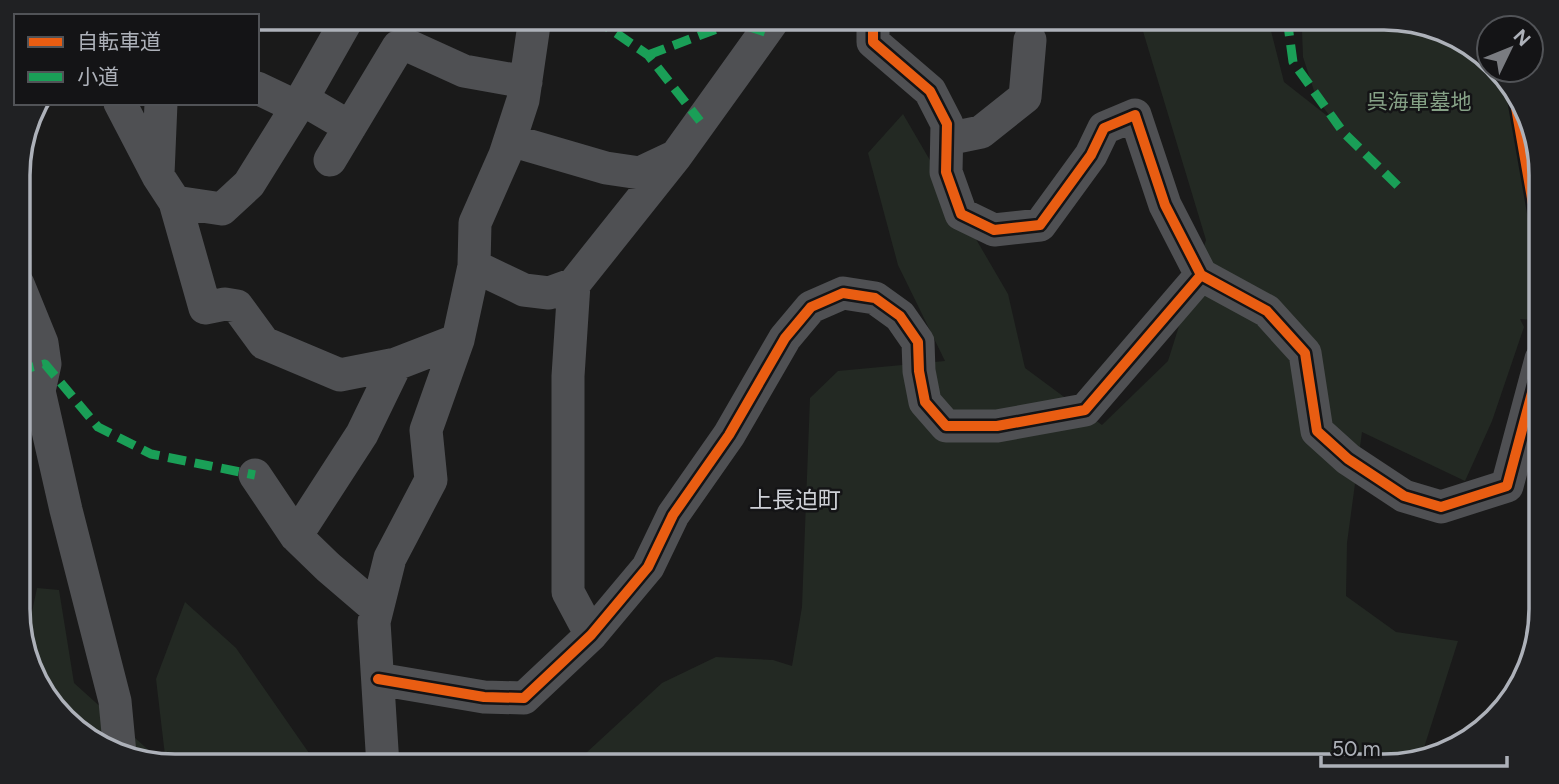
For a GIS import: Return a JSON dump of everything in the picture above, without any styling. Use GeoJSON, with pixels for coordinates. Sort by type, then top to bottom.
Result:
{"type":"FeatureCollection","features":[{"type":"Feature","properties":{"kind":"street"},"geometry":{"type":"LineString","coordinates":[[166,189],[222,209],[249,184],[341,30]]}},
{"type":"Feature","properties":{"kind":"street"},"geometry":{"type":"LineString","coordinates":[[382,754],[374,622],[390,558],[431,481],[426,430],[458,340],[474,266],[475,223],[510,140],[523,100],[533,30]]}},
{"type":"Feature","properties":{"kind":"street"},"geometry":{"type":"LineString","coordinates":[[474,266],[524,290],[549,293],[574,284],[677,156],[766,30]]}},
{"type":"Feature","properties":{"kind":"street"},"geometry":{"type":"LineString","coordinates":[[873,30],[873,42],[930,91],[947,124],[946,172],[961,214],[994,230],[1040,225],[1091,155],[1104,128],[1135,115],[1165,205],[1201,275],[1267,311],[1305,353],[1317,431],[1348,459],[1404,496],[1441,507],[1507,486],[1529,409]]}},
{"type":"Feature","properties":{"kind":"street"},"geometry":{"type":"LineString","coordinates":[[947,139],[981,132],[1025,97],[1031,40]]}},
{"type":"Feature","properties":{"kind":"street"},"geometry":{"type":"LineString","coordinates":[[330,160],[398,47],[409,47],[464,71],[526,82]]}},
{"type":"Feature","properties":{"kind":"street"},"geometry":{"type":"LineString","coordinates":[[259,89],[299,103],[350,127]]}},
{"type":"Feature","properties":{"kind":"street"},"geometry":{"type":"LineString","coordinates":[[121,105],[166,189],[205,308],[225,304],[237,306],[264,343],[341,375],[396,364],[458,340]]}},
{"type":"Feature","properties":{"kind":"street"},"geometry":{"type":"LineString","coordinates":[[160,105],[166,189]]}},
{"type":"Feature","properties":{"kind":"street"},"geometry":{"type":"LineString","coordinates":[[510,140],[606,168],[640,173],[677,156]]}},
{"type":"Feature","properties":{"kind":"street"},"geometry":{"type":"LineString","coordinates":[[378,679],[484,697],[524,698],[591,635],[648,567],[673,515],[729,435],[785,338],[811,307],[843,293],[875,298],[900,316],[918,342],[919,370],[925,402],[946,425],[997,426],[1085,410],[1201,275]]}},
{"type":"Feature","properties":{"kind":"street"},"geometry":{"type":"LineString","coordinates":[[574,284],[568,376],[568,592],[591,635]]}},
{"type":"Feature","properties":{"kind":"street"},"geometry":{"type":"LineString","coordinates":[[30,314],[42,343],[45,364],[39,391],[66,510],[115,701],[119,743]]}},
{"type":"Feature","properties":{"kind":"street"},"geometry":{"type":"LineString","coordinates":[[296,536],[362,435],[396,364]]}},
{"type":"Feature","properties":{"kind":"street"},"geometry":{"type":"LineString","coordinates":[[255,475],[296,536],[377,609]]}},
{"type":"Feature","properties":{"kind":"green space","name":"呉海軍墓地"},"geometry":{"type":"Polygon","coordinates":[[[1143,30],[1271,30],[1284,82],[1335,122],[1317,100],[1303,57],[1302,30],[1384,30],[1422,35],[1448,45],[1475,62],[1475,84],[1497,84],[1522,128],[1528,156],[1529,320],[1520,319],[1524,327],[1492,421],[1465,481],[1362,432],[1347,543],[1346,596],[1396,632],[1458,641],[1424,749],[1394,754],[585,754],[662,683],[716,657],[773,660],[792,666],[802,607],[810,398],[838,371],[945,361],[898,265],[868,153],[903,114],[1008,294],[1025,368],[1102,425],[1168,361],[1206,240],[1143,30]]]}},
{"type":"Feature","properties":{"kind":"green space"},"geometry":{"type":"Polygon","coordinates":[[[37,588],[59,590],[74,683],[151,752],[128,747],[94,730],[66,705],[49,682],[41,665],[31,619],[37,588]]]}},
{"type":"Feature","properties":{"kind":"green space"},"geometry":{"type":"Polygon","coordinates":[[[185,602],[236,648],[310,754],[165,753],[156,679],[185,602]]]}},
{"type":"Feature","properties":{"kind":"marked path"},"geometry":{"type":"LineString","coordinates":[[612,30],[648,55],[700,121]]}},
{"type":"Feature","properties":{"kind":"marked path"},"geometry":{"type":"LineString","coordinates":[[648,55],[714,30]]}},
{"type":"Feature","properties":{"kind":"marked path"},"geometry":{"type":"LineString","coordinates":[[759,30],[765,32]]}},
{"type":"Feature","properties":{"kind":"marked path"},"geometry":{"type":"LineString","coordinates":[[1289,30],[1293,62],[1343,132],[1399,187]]}},
{"type":"Feature","properties":{"kind":"marked path"},"geometry":{"type":"LineString","coordinates":[[30,368],[45,364],[98,427],[151,454],[255,475]]}},
{"type":"Feature","properties":{"kind":"cycle path"},"geometry":{"type":"LineString","coordinates":[[873,30],[873,42],[930,91],[947,124],[946,172],[961,214],[994,230],[1040,225],[1091,155],[1104,128],[1135,115],[1165,205],[1201,275],[1267,311],[1305,353],[1317,431],[1348,459],[1404,496],[1441,507],[1507,486],[1529,404]]}},
{"type":"Feature","properties":{"kind":"cycle path"},"geometry":{"type":"LineString","coordinates":[[1518,120],[1529,182]]}},
{"type":"Feature","properties":{"kind":"cycle path"},"geometry":{"type":"LineString","coordinates":[[378,679],[484,697],[524,698],[591,635],[648,567],[673,515],[729,435],[785,338],[811,307],[843,293],[875,298],[900,316],[918,342],[919,371],[925,402],[946,426],[997,426],[1085,410],[1201,275]]}},
{"type":"Feature","properties":{"kind":"district","name":"上長迫町"},"geometry":{"type":"Point","coordinates":[795,500]}}]}
